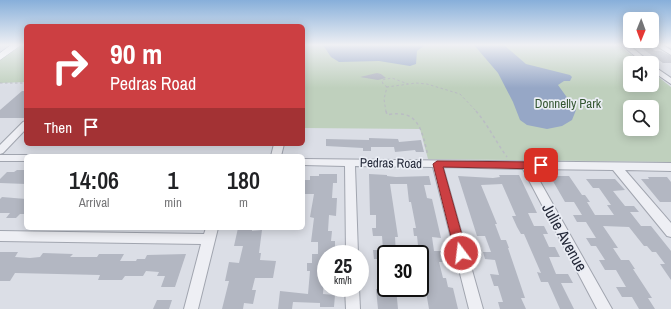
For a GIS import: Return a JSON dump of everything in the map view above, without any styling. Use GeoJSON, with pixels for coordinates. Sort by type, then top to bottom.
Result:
{"type":"FeatureCollection","features":[{"type":"Feature","properties":{"kind":"street"},"geometry":{"type":"LineString","coordinates":[[659,73],[671,82]]}},
{"type":"Feature","properties":{"kind":"street"},"geometry":{"type":"LineString","coordinates":[[0,151],[24,128]]}},
{"type":"Feature","properties":{"kind":"street"},"geometry":{"type":"LineString","coordinates":[[0,158],[24,158]]}},
{"type":"Feature","properties":{"kind":"street"},"geometry":{"type":"LineString","coordinates":[[433,161],[476,309]]}},
{"type":"Feature","properties":{"kind":"street","name":"Pedras Road"},"geometry":{"type":"LineString","coordinates":[[305,162],[350,163],[433,161],[526,165],[671,167]]}},
{"type":"Feature","properties":{"kind":"street"},"geometry":{"type":"LineString","coordinates":[[350,163],[352,245]]}},
{"type":"Feature","properties":{"kind":"street","name":"Julie Avenue"},"geometry":{"type":"LineString","coordinates":[[526,165],[605,309]]}},
{"type":"Feature","properties":{"kind":"street"},"geometry":{"type":"LineString","coordinates":[[616,166],[671,232]]}},
{"type":"Feature","properties":{"kind":"street"},"geometry":{"type":"LineString","coordinates":[[0,236],[211,234],[191,309]]}},
{"type":"Feature","properties":{"kind":"street"},"geometry":{"type":"LineString","coordinates":[[352,297],[353,309]]}},
{"type":"Feature","properties":{"kind":"path"},"geometry":{"type":"LineString","coordinates":[[408,84],[401,80],[386,78],[382,80],[386,87],[384,99],[387,115],[401,112],[411,116],[414,122],[421,126],[433,161]]}},
{"type":"Feature","properties":{"kind":"path"},"geometry":{"type":"LineString","coordinates":[[0,83],[24,83]]}},
{"type":"Feature","properties":{"kind":"path"},"geometry":{"type":"LineString","coordinates":[[386,87],[416,83],[427,84],[454,92],[467,100],[486,123],[491,134],[508,159]]}},
{"type":"Feature","properties":{"kind":"green space"},"geometry":{"type":"Polygon","coordinates":[[[24,59],[24,82],[0,83],[0,60],[24,59]]]}},
{"type":"Feature","properties":{"kind":"green space","name":"Donnelly Park"},"geometry":{"type":"Polygon","coordinates":[[[305,59],[623,59],[623,92],[659,92],[659,78],[671,87],[671,162],[428,159],[420,129],[305,128],[305,59]]]}},
{"type":"Feature","properties":{"kind":"water"},"geometry":{"type":"Polygon","coordinates":[[[335,59],[416,59],[416,64],[410,66],[379,61],[339,62],[335,59]]]}},
{"type":"Feature","properties":{"kind":"water"},"geometry":{"type":"Polygon","coordinates":[[[486,59],[521,59],[526,64],[570,75],[572,77],[570,81],[564,81],[558,85],[576,110],[572,120],[562,126],[547,129],[527,125],[520,120],[513,102],[498,73],[486,59]]]}},
{"type":"Feature","properties":{"kind":"building"},"geometry":{"type":"Polygon","coordinates":[[[659,59],[671,59],[671,63],[663,63],[659,59]]]}},
{"type":"Feature","properties":{"kind":"building"},"geometry":{"type":"Polygon","coordinates":[[[377,73],[386,78],[378,80],[360,77],[377,73]]]}},
{"type":"Feature","properties":{"kind":"building"},"geometry":{"type":"Polygon","coordinates":[[[22,91],[24,91],[24,118],[0,118],[0,110],[22,91]]]}},
{"type":"Feature","properties":{"kind":"building"},"geometry":{"type":"Polygon","coordinates":[[[369,138],[398,139],[399,142],[421,140],[424,152],[416,152],[415,150],[395,152],[394,147],[371,147],[371,151],[363,151],[363,148],[326,146],[326,139],[369,140],[369,138]]]}},
{"type":"Feature","properties":{"kind":"building"},"geometry":{"type":"Polygon","coordinates":[[[17,170],[24,170],[24,184],[0,183],[0,179],[7,172],[14,172],[17,170]]]}},
{"type":"Feature","properties":{"kind":"building"},"geometry":{"type":"Polygon","coordinates":[[[319,174],[337,174],[337,183],[333,183],[332,198],[337,198],[336,216],[329,215],[328,231],[332,231],[331,241],[335,241],[335,245],[318,245],[318,242],[311,242],[314,218],[310,217],[314,194],[305,194],[305,180],[310,180],[310,176],[319,176],[319,174]]]}},
{"type":"Feature","properties":{"kind":"building"},"geometry":{"type":"Polygon","coordinates":[[[369,174],[396,177],[429,176],[431,185],[424,185],[427,198],[432,199],[441,238],[432,237],[434,251],[444,251],[447,262],[439,262],[443,278],[446,278],[448,287],[453,288],[458,309],[429,309],[427,297],[429,297],[429,245],[418,245],[417,236],[414,236],[413,228],[416,228],[411,202],[409,202],[407,184],[390,184],[398,237],[395,237],[395,245],[383,245],[382,236],[373,236],[372,228],[376,228],[376,215],[370,215],[369,174]]]}},
{"type":"Feature","properties":{"kind":"building"},"geometry":{"type":"Polygon","coordinates":[[[499,175],[519,175],[537,213],[528,213],[534,226],[544,226],[548,234],[543,234],[549,247],[555,247],[560,257],[549,257],[556,274],[568,274],[573,283],[561,283],[574,309],[560,309],[548,282],[541,282],[537,272],[541,273],[524,234],[521,234],[512,216],[516,216],[502,184],[481,185],[497,224],[495,224],[501,240],[506,240],[525,298],[521,298],[526,309],[500,309],[498,302],[503,302],[498,286],[494,286],[490,274],[499,275],[495,260],[485,259],[483,252],[491,252],[485,236],[477,236],[458,176],[493,178],[500,177],[499,175]]]}},
{"type":"Feature","properties":{"kind":"building"},"geometry":{"type":"Polygon","coordinates":[[[550,176],[569,176],[582,195],[585,195],[590,202],[587,202],[595,215],[614,215],[607,205],[611,205],[599,188],[593,188],[586,179],[615,179],[625,190],[613,191],[625,206],[634,206],[639,212],[630,212],[641,226],[651,226],[671,251],[671,280],[660,264],[665,264],[656,252],[652,252],[647,246],[644,246],[629,227],[603,226],[618,248],[613,248],[621,260],[629,260],[635,269],[633,269],[652,298],[648,298],[655,309],[639,309],[632,297],[622,297],[616,287],[626,287],[616,270],[605,270],[599,260],[605,260],[596,246],[591,246],[586,238],[596,238],[586,222],[577,222],[573,215],[582,215],[574,202],[565,202],[550,176]]]}},
{"type":"Feature","properties":{"kind":"building"},"geometry":{"type":"Polygon","coordinates":[[[648,177],[667,177],[671,182],[671,202],[660,202],[641,179],[649,179],[648,177]]]}},
{"type":"Feature","properties":{"kind":"building"},"geometry":{"type":"Polygon","coordinates":[[[2,197],[24,199],[24,214],[20,214],[16,218],[6,218],[10,213],[0,213],[0,199],[2,197]]]}},
{"type":"Feature","properties":{"kind":"building"},"geometry":{"type":"Polygon","coordinates":[[[238,230],[262,230],[259,253],[261,253],[260,260],[276,261],[273,278],[255,278],[252,290],[256,290],[253,304],[244,303],[243,309],[222,309],[229,281],[225,281],[229,262],[239,263],[243,246],[234,246],[238,230]]]}},
{"type":"Feature","properties":{"kind":"building"},"geometry":{"type":"Polygon","coordinates":[[[373,250],[377,250],[377,259],[374,259],[373,250]]]}},
{"type":"Feature","properties":{"kind":"building"},"geometry":{"type":"Polygon","coordinates":[[[0,252],[18,252],[15,257],[30,258],[40,257],[43,253],[73,254],[70,257],[97,257],[99,254],[124,254],[120,261],[136,261],[137,259],[145,259],[147,255],[186,254],[175,287],[161,287],[165,276],[157,276],[159,272],[146,271],[143,276],[125,276],[122,280],[98,280],[100,275],[15,273],[10,281],[0,281],[0,252]]]}},
{"type":"Feature","properties":{"kind":"building"},"geometry":{"type":"Polygon","coordinates":[[[312,254],[317,254],[317,297],[335,297],[334,307],[320,307],[320,303],[293,302],[292,309],[278,309],[280,291],[308,294],[310,271],[307,271],[307,263],[312,263],[312,254]]]}},
{"type":"Feature","properties":{"kind":"building"},"geometry":{"type":"Polygon","coordinates":[[[376,289],[377,297],[397,297],[398,309],[378,309],[376,289]]]}},
{"type":"Feature","properties":{"kind":"building"},"geometry":{"type":"Polygon","coordinates":[[[157,300],[172,300],[169,309],[153,309],[157,300]]]}},
{"type":"Feature","properties":{"kind":"route"},"geometry":{"type":"LineString","coordinates":[[461,253],[437,164],[541,165]]}}]}
